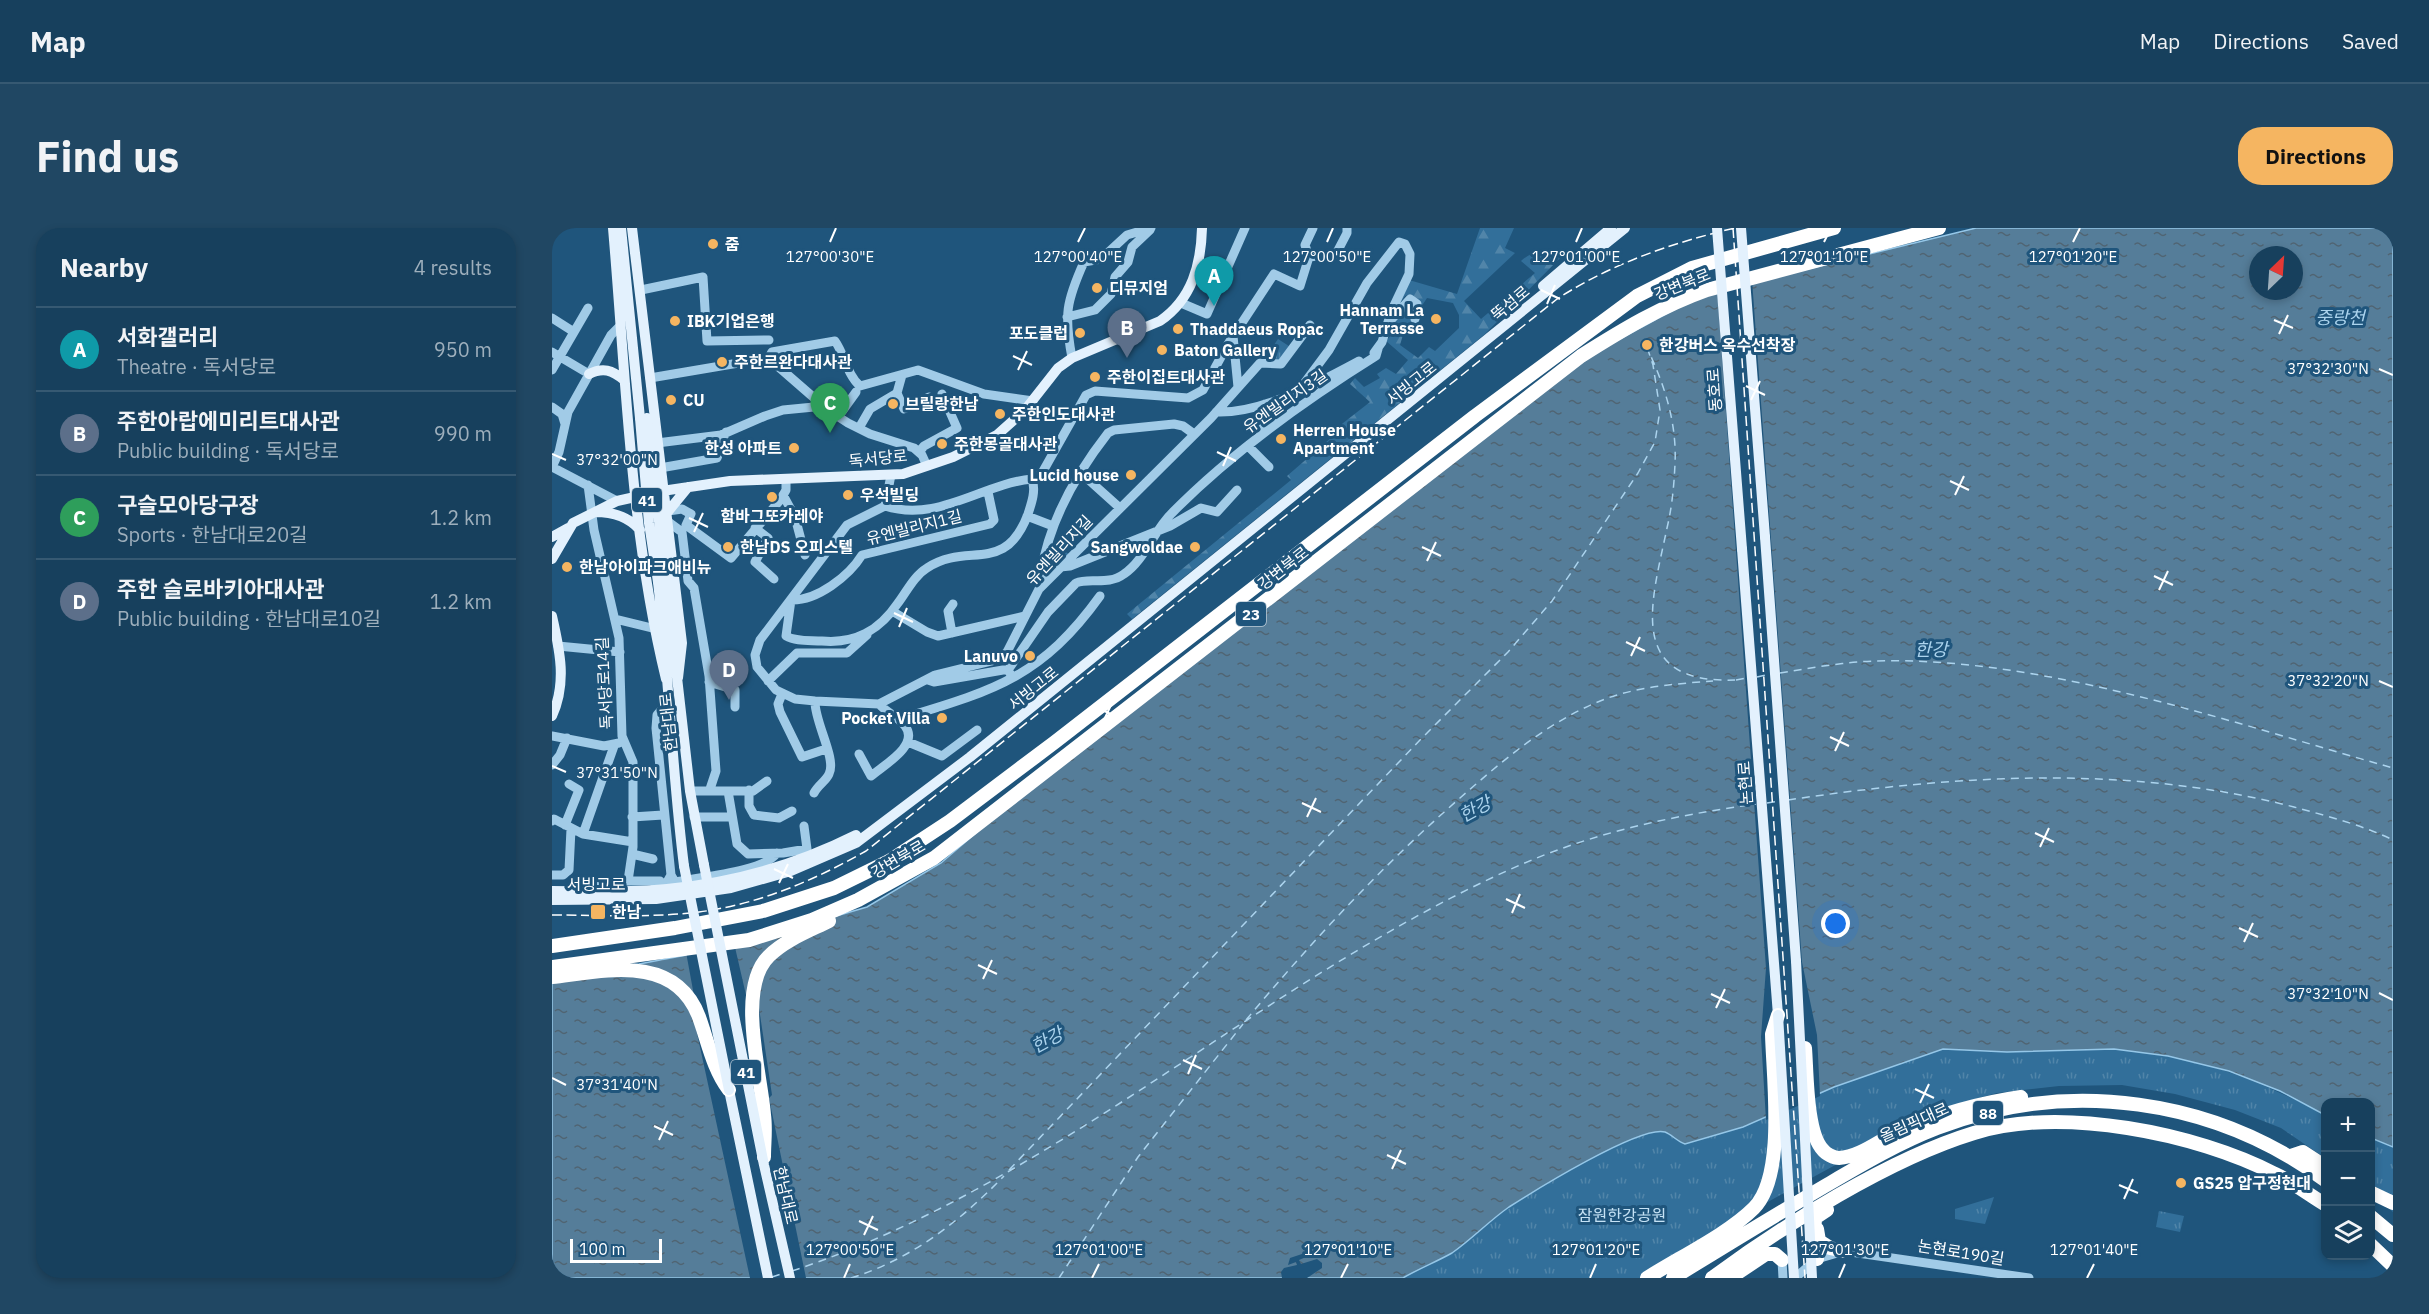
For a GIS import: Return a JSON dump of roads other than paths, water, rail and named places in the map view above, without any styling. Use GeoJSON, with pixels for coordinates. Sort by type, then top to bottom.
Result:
{"type":"FeatureCollection","features":[{"type":"Feature","properties":{"kind":"highway","name":"강변북로"},"geometry":{"type":"LineString","coordinates":[[552,946],[675,928],[763,911],[834,888],[889,861],[950,821],[1046,750],[1475,416],[1637,296],[1692,268],[1834,228]]}},
{"type":"Feature","properties":{"kind":"highway","name":"강변북로"},"geometry":{"type":"LineString","coordinates":[[552,968],[749,940],[812,920],[858,900],[934,858],[1581,356],[1624,328],[1676,301],[1707,290],[1939,228]]}},
{"type":"Feature","properties":{"kind":"highway"},"geometry":{"type":"LineString","coordinates":[[764,1165],[765,1116],[756,1066],[753,1012],[753,992],[758,972],[769,956],[788,942],[863,904],[934,858]]}},
{"type":"Feature","properties":{"kind":"highway"},"geometry":{"type":"LineString","coordinates":[[552,977],[636,969],[668,979],[680,988],[699,1015],[720,1078],[729,1090]]}},
{"type":"Feature","properties":{"kind":"highway"},"geometry":{"type":"LineString","coordinates":[[1798,1013],[1803,1027],[1812,1124],[1817,1144],[1824,1153],[1838,1158],[1856,1154],[1900,1131],[1964,1107],[2067,1092],[2103,1099]]}},
{"type":"Feature","properties":{"kind":"highway"},"geometry":{"type":"LineString","coordinates":[[1647,1278],[1738,1222],[1756,1206],[1770,1184],[1774,1156],[1772,1034],[1778,1015]]}},
{"type":"Feature","properties":{"kind":"highway","name":"올림픽대로"},"geometry":{"type":"LineString","coordinates":[[1673,1278],[1864,1164],[1937,1128],[1970,1117],[2043,1102],[2103,1099],[2138,1103],[2182,1113],[2242,1131],[2291,1156],[2321,1177]]}},
{"type":"Feature","properties":{"kind":"highway","name":"올림픽대로"},"geometry":{"type":"LineString","coordinates":[[1712,1278],[1743,1255],[1862,1183],[1938,1146],[1976,1132],[2046,1123],[2090,1124],[2136,1129],[2200,1144],[2276,1174],[2321,1202]]}},
{"type":"Feature","properties":{"kind":"highway"},"geometry":{"type":"LineString","coordinates":[[2291,1156],[2303,1152],[2321,1164]]}},
{"type":"Feature","properties":{"kind":"highway"},"geometry":{"type":"LineString","coordinates":[[1815,1218],[1862,1183]]}},
{"type":"Feature","properties":{"kind":"highway"},"geometry":{"type":"LineString","coordinates":[[2375,1194],[2393,1203]]}},
{"type":"Feature","properties":{"kind":"highway"},"geometry":{"type":"LineString","coordinates":[[1815,1218],[1820,1241],[1830,1248],[1844,1251]]}},
{"type":"Feature","properties":{"kind":"highway"},"geometry":{"type":"LineString","coordinates":[[1815,1218],[1816,1259]]}},
{"type":"Feature","properties":{"kind":"highway"},"geometry":{"type":"LineString","coordinates":[[2375,1220],[2393,1235]]}},
{"type":"Feature","properties":{"kind":"highway"},"geometry":{"type":"LineString","coordinates":[[2375,1249],[2393,1266]]}},
{"type":"Feature","properties":{"kind":"highway"},"geometry":{"type":"LineString","coordinates":[[1731,1278],[1766,1254],[1775,1254],[1782,1260]]}},
{"type":"Feature","properties":{"kind":"main road"},"geometry":{"type":"LineString","coordinates":[[613,228],[631,458],[640,530],[666,679]]}},
{"type":"Feature","properties":{"kind":"main road","name":"한남대로"},"geometry":{"type":"LineString","coordinates":[[621,228],[644,418]]}},
{"type":"Feature","properties":{"kind":"main road"},"geometry":{"type":"LineString","coordinates":[[632,228],[682,643],[678,678]]}},
{"type":"Feature","properties":{"kind":"main road","name":"한남대로"},"geometry":{"type":"LineString","coordinates":[[632,228],[649,524],[662,582],[678,678],[694,817],[764,1165],[790,1278]]}},
{"type":"Feature","properties":{"kind":"main road","name":"독서당로"},"geometry":{"type":"LineString","coordinates":[[552,559],[568,528],[592,512],[617,501],[662,491],[730,481],[891,475],[927,466],[997,435],[1033,402],[1044,382],[1072,358],[1160,321],[1180,303],[1197,271],[1203,228]]}},
{"type":"Feature","properties":{"kind":"main road"},"geometry":{"type":"LineString","coordinates":[[1531,297],[1561,261],[1600,228]]}},
{"type":"Feature","properties":{"kind":"main road","name":"뚝섬로"},"geometry":{"type":"LineString","coordinates":[[1468,355],[1611,228]]}},
{"type":"Feature","properties":{"kind":"main road","name":"뚝섬로"},"geometry":{"type":"LineString","coordinates":[[1468,355],[1625,228]]}},
{"type":"Feature","properties":{"kind":"main road","name":"동호로"},"geometry":{"type":"LineString","coordinates":[[1717,228],[1742,549]]}},
{"type":"Feature","properties":{"kind":"main road"},"geometry":{"type":"LineString","coordinates":[[1741,228],[1796,961],[1812,1278]]}},
{"type":"Feature","properties":{"kind":"main road","name":"서빙고로"},"geometry":{"type":"LineString","coordinates":[[552,891],[668,889],[747,875],[790,864],[854,836],[902,808],[1468,355]]}},
{"type":"Feature","properties":{"kind":"main road","name":"서빙고로"},"geometry":{"type":"LineString","coordinates":[[552,900],[656,899],[730,888],[791,871],[856,843],[970,757],[1468,355]]}},
{"type":"Feature","properties":{"kind":"main road"},"geometry":{"type":"LineString","coordinates":[[588,374],[597,370],[612,371],[624,380]]}},
{"type":"Feature","properties":{"kind":"main road"},"geometry":{"type":"LineString","coordinates":[[631,458],[659,456]]}},
{"type":"Feature","properties":{"kind":"main road"},"geometry":{"type":"LineString","coordinates":[[667,516],[688,487]]}},
{"type":"Feature","properties":{"kind":"main road"},"geometry":{"type":"LineString","coordinates":[[592,512],[617,515],[634,523],[640,530]]}},
{"type":"Feature","properties":{"kind":"main road"},"geometry":{"type":"LineString","coordinates":[[552,537],[568,528]]}},
{"type":"Feature","properties":{"kind":"main road","name":"논현로"},"geometry":{"type":"LineString","coordinates":[[1742,549],[1778,1015],[1795,1278]]}},
{"type":"Feature","properties":{"kind":"main road","name":"한남대로"},"geometry":{"type":"LineString","coordinates":[[662,582],[666,650],[666,708],[684,866],[768,1278]]}},
{"type":"Feature","properties":{"kind":"main road"},"geometry":{"type":"LineString","coordinates":[[552,616],[562,679],[558,702],[552,716]]}},
{"type":"Feature","properties":{"kind":"street"},"geometry":{"type":"LineString","coordinates":[[1067,317],[1095,310],[1111,294],[1115,277],[1128,262],[1132,247],[1152,228]]}},
{"type":"Feature","properties":{"kind":"street"},"geometry":{"type":"LineString","coordinates":[[1072,358],[1067,317],[1069,296],[1084,262],[1101,259],[1127,235],[1152,228]]}},
{"type":"Feature","properties":{"kind":"street"},"geometry":{"type":"LineString","coordinates":[[1180,303],[1207,314],[1245,228]]}},
{"type":"Feature","properties":{"kind":"street"},"geometry":{"type":"LineString","coordinates":[[885,506],[895,509],[940,509],[1032,479],[1041,473],[1086,395],[1095,391],[1188,398],[1196,395],[1203,390],[1233,336],[1274,274],[1300,286],[1309,257],[1305,245],[1313,228]]}},
{"type":"Feature","properties":{"kind":"street"},"geometry":{"type":"LineString","coordinates":[[1309,257],[1336,254],[1347,233],[1347,228]]}},
{"type":"Feature","properties":{"kind":"street","name":"유엔빌리지3길"},"geometry":{"type":"LineString","coordinates":[[1157,531],[1171,514],[1260,436],[1376,356],[1398,294],[1409,274],[1410,254],[1405,244],[1398,243],[1367,283],[1329,350],[1300,389]]}},
{"type":"Feature","properties":{"kind":"street"},"geometry":{"type":"LineString","coordinates":[[641,290],[703,277],[707,341],[769,340]]}},
{"type":"Feature","properties":{"kind":"street"},"geometry":{"type":"LineString","coordinates":[[1389,321],[1410,298],[1417,304],[1415,319]]}},
{"type":"Feature","properties":{"kind":"street"},"geometry":{"type":"LineString","coordinates":[[552,370],[556,354],[574,332],[588,308]]}},
{"type":"Feature","properties":{"kind":"street"},"geometry":{"type":"LineString","coordinates":[[552,318],[574,332]]}},
{"type":"Feature","properties":{"kind":"street"},"geometry":{"type":"LineString","coordinates":[[617,501],[552,467],[568,412],[611,335],[621,325]]}},
{"type":"Feature","properties":{"kind":"street","name":"유엔빌리지길"},"geometry":{"type":"LineString","coordinates":[[879,704],[935,675],[1000,659],[1007,652],[1039,589],[1051,576],[1216,412],[1260,363],[1281,364],[1288,359],[1310,326]]}},
{"type":"Feature","properties":{"kind":"street"},"geometry":{"type":"LineString","coordinates":[[1233,336],[1238,387]]}},
{"type":"Feature","properties":{"kind":"street"},"geometry":{"type":"LineString","coordinates":[[767,361],[772,352],[835,341],[842,350],[853,380],[860,386],[918,370],[984,394],[1033,402]]}},
{"type":"Feature","properties":{"kind":"street","name":"유엔빌리지3길"},"geometry":{"type":"LineString","coordinates":[[1216,412],[1238,411],[1265,404],[1343,370],[1378,349]]}},
{"type":"Feature","properties":{"kind":"street"},"geometry":{"type":"LineString","coordinates":[[556,354],[588,374]]}},
{"type":"Feature","properties":{"kind":"street"},"geometry":{"type":"LineString","coordinates":[[650,378],[668,377],[762,359],[774,363],[838,417],[859,429],[914,448],[927,466]]}},
{"type":"Feature","properties":{"kind":"street"},"geometry":{"type":"LineString","coordinates":[[902,375],[897,393],[904,409],[929,397]]}},
{"type":"Feature","properties":{"kind":"street"},"geometry":{"type":"LineString","coordinates":[[838,417],[856,392]]}},
{"type":"Feature","properties":{"kind":"street"},"geometry":{"type":"LineString","coordinates":[[859,429],[870,409],[897,393]]}},
{"type":"Feature","properties":{"kind":"street"},"geometry":{"type":"LineString","coordinates":[[919,452],[924,446],[957,428],[942,394]]}},
{"type":"Feature","properties":{"kind":"street"},"geometry":{"type":"LineString","coordinates":[[657,443],[726,432],[783,410],[814,407],[819,402]]}},
{"type":"Feature","properties":{"kind":"street"},"geometry":{"type":"LineString","coordinates":[[1260,436],[1265,419],[1265,404]]}},
{"type":"Feature","properties":{"kind":"street"},"geometry":{"type":"LineString","coordinates":[[552,407],[562,414],[565,424]]}},
{"type":"Feature","properties":{"kind":"street"},"geometry":{"type":"LineString","coordinates":[[1051,576],[1044,577],[1041,573],[1053,526],[1095,450],[1114,430],[1174,424],[1183,426],[1194,434]]}},
{"type":"Feature","properties":{"kind":"street"},"geometry":{"type":"LineString","coordinates":[[660,468],[717,458],[726,432]]}},
{"type":"Feature","properties":{"kind":"street"},"geometry":{"type":"LineString","coordinates":[[1248,446],[1269,467]]}},
{"type":"Feature","properties":{"kind":"street"},"geometry":{"type":"LineString","coordinates":[[1081,473],[1120,508]]}},
{"type":"Feature","properties":{"kind":"street"},"geometry":{"type":"LineString","coordinates":[[859,754],[872,776],[908,742],[910,736],[900,722],[879,704],[814,701],[782,694],[757,667],[755,655],[760,640],[847,525],[885,506],[891,475]]}},
{"type":"Feature","properties":{"kind":"street"},"geometry":{"type":"LineString","coordinates":[[710,789],[716,771],[709,682],[694,588],[688,581],[682,532],[667,516],[682,509],[691,514],[686,525],[731,558],[783,495],[786,479]]}},
{"type":"Feature","properties":{"kind":"street"},"geometry":{"type":"LineString","coordinates":[[768,681],[797,653],[847,653],[892,611],[925,569],[945,559],[1002,551],[1013,540],[1027,516],[1035,487],[1032,479]]}},
{"type":"Feature","properties":{"kind":"street","name":"독서당로14길"},"geometry":{"type":"LineString","coordinates":[[588,485],[620,652],[623,740],[633,762],[633,842],[628,881]]}},
{"type":"Feature","properties":{"kind":"street","name":"유엔빌리지3길"},"geometry":{"type":"LineString","coordinates":[[1060,567],[1070,566],[1157,531],[1203,507],[1217,512],[1237,490]]}},
{"type":"Feature","properties":{"kind":"street","name":"유엔빌리지1길"},"geometry":{"type":"LineString","coordinates":[[791,600],[802,601],[845,578],[862,555],[990,524],[994,520],[988,492]]}},
{"type":"Feature","properties":{"kind":"street"},"geometry":{"type":"LineString","coordinates":[[783,495],[795,517],[805,555]]}},
{"type":"Feature","properties":{"kind":"street"},"geometry":{"type":"LineString","coordinates":[[1027,516],[1053,526]]}},
{"type":"Feature","properties":{"kind":"street"},"geometry":{"type":"LineString","coordinates":[[755,528],[768,538],[755,562],[774,579]]}},
{"type":"Feature","properties":{"kind":"street","name":"유엔빌리지길"},"geometry":{"type":"LineString","coordinates":[[1011,674],[1048,612],[1076,583],[1116,579],[1125,574],[1157,531]]}},
{"type":"Feature","properties":{"kind":"street"},"geometry":{"type":"LineString","coordinates":[[900,722],[906,717],[966,699],[1011,674],[1043,660],[1082,621],[1100,599]]}},
{"type":"Feature","properties":{"kind":"street"},"geometry":{"type":"LineString","coordinates":[[791,600],[785,632],[789,638],[846,642],[869,634]]}},
{"type":"Feature","properties":{"kind":"street"},"geometry":{"type":"LineString","coordinates":[[952,633],[948,611],[953,604]]}},
{"type":"Feature","properties":{"kind":"street"},"geometry":{"type":"LineString","coordinates":[[892,611],[938,636],[1025,616]]}},
{"type":"Feature","properties":{"kind":"street"},"geometry":{"type":"LineString","coordinates":[[615,619],[656,629]]}},
{"type":"Feature","properties":{"kind":"street"},"geometry":{"type":"LineString","coordinates":[[558,646],[620,652]]}},
{"type":"Feature","properties":{"kind":"street"},"geometry":{"type":"LineString","coordinates":[[927,680],[934,682],[993,672],[1011,674]]}},
{"type":"Feature","properties":{"kind":"street"},"geometry":{"type":"LineString","coordinates":[[709,682],[735,690],[735,707]]}},
{"type":"Feature","properties":{"kind":"street"},"geometry":{"type":"LineString","coordinates":[[782,694],[778,704],[780,712],[802,757],[826,749]]}},
{"type":"Feature","properties":{"kind":"street"},"geometry":{"type":"LineString","coordinates":[[814,701],[814,711],[830,758],[830,774],[814,793]]}},
{"type":"Feature","properties":{"kind":"street"},"geometry":{"type":"LineString","coordinates":[[666,708],[657,715],[656,728],[663,815],[671,875],[675,882],[768,863],[777,853]]}},
{"type":"Feature","properties":{"kind":"street"},"geometry":{"type":"LineString","coordinates":[[908,742],[942,756],[977,730]]}},
{"type":"Feature","properties":{"kind":"street"},"geometry":{"type":"LineString","coordinates":[[552,736],[604,746],[614,746],[623,740]]}},
{"type":"Feature","properties":{"kind":"street"},"geometry":{"type":"LineString","coordinates":[[552,765],[560,755],[567,738]]}},
{"type":"Feature","properties":{"kind":"street"},"geometry":{"type":"LineString","coordinates":[[583,834],[614,746]]}},
{"type":"Feature","properties":{"kind":"street"},"geometry":{"type":"LineString","coordinates":[[690,791],[753,790],[767,782]]}},
{"type":"Feature","properties":{"kind":"street"},"geometry":{"type":"LineString","coordinates":[[552,875],[563,875],[570,870],[568,827],[579,790],[569,784]]}},
{"type":"Feature","properties":{"kind":"street"},"geometry":{"type":"LineString","coordinates":[[749,790],[749,806],[754,815],[778,818],[792,811]]}},
{"type":"Feature","properties":{"kind":"street"},"geometry":{"type":"LineString","coordinates":[[728,791],[737,844],[748,854],[807,849],[804,826]]}},
{"type":"Feature","properties":{"kind":"street"},"geometry":{"type":"LineString","coordinates":[[632,817],[663,815]]}},
{"type":"Feature","properties":{"kind":"street"},"geometry":{"type":"LineString","coordinates":[[694,817],[732,816]]}},
{"type":"Feature","properties":{"kind":"street"},"geometry":{"type":"LineString","coordinates":[[552,821],[583,834],[633,842]]}},
{"type":"Feature","properties":{"kind":"street"},"geometry":{"type":"LineString","coordinates":[[632,854],[652,859]]}},
{"type":"Feature","properties":{"kind":"street"},"geometry":{"type":"LineString","coordinates":[[616,891],[663,886],[671,875]]}},
{"type":"Feature","properties":{"kind":"street"},"geometry":{"type":"LineString","coordinates":[[595,881],[660,881]]}},
{"type":"Feature","properties":{"kind":"street","name":"논현로190길"},"geometry":{"type":"LineString","coordinates":[[1816,1259],[1844,1251],[2030,1278]]}},
{"type":"Feature","properties":{"kind":"street"},"geometry":{"type":"LineString","coordinates":[[1795,1278],[1816,1259]]}},
{"type":"Feature","properties":{"kind":"street"},"geometry":{"type":"LineString","coordinates":[[1816,1259],[1817,1278]]}},
{"type":"Feature","properties":{"kind":"street"},"geometry":{"type":"LineString","coordinates":[[1782,1260],[1783,1278]]}},
{"type":"Feature","properties":{"kind":"water","name":"한강"},"geometry":{"type":"Polygon","coordinates":[[[1976,228],[2393,228],[2393,1147],[2375,1140],[2375,1098],[2321,1098],[2321,1113],[2280,1091],[2229,1071],[2168,1056],[2114,1049],[2007,1052],[1943,1049],[1834,1087],[1743,1127],[1685,1144],[1665,1132],[1652,1133],[1611,1148],[1509,1207],[1452,1253],[1403,1278],[552,1278],[552,976],[639,964],[734,946],[867,907],[941,863],[1033,784],[1579,361],[1701,295],[1976,228]]]}},
{"type":"Feature","properties":{"kind":"railway"},"geometry":{"type":"LineString","coordinates":[[1733,228],[1805,1278]]}},
{"type":"Feature","properties":{"kind":"railway"},"geometry":{"type":"LineString","coordinates":[[552,915],[663,915],[721,908],[785,890],[866,851],[1557,299],[1599,275],[1642,256],[1688,240],[1735,228]]}},
{"type":"Feature","properties":{"kind":"place","name":"줌"},"geometry":{"type":"Point","coordinates":[713,244]}},
{"type":"Feature","properties":{"kind":"place","name":"디뮤지엄"},"geometry":{"type":"Point","coordinates":[1097,288]}},
{"type":"Feature","properties":{"kind":"place","name":"서화갤러리"},"geometry":{"type":"Point","coordinates":[1214,306]}},
{"type":"Feature","properties":{"kind":"place","name":"Hannam La Terrasse"},"geometry":{"type":"Point","coordinates":[1436,319]}},
{"type":"Feature","properties":{"kind":"place","name":"IBK기업은행"},"geometry":{"type":"Point","coordinates":[675,321]}},
{"type":"Feature","properties":{"kind":"place","name":"Thaddaeus Ropac"},"geometry":{"type":"Point","coordinates":[1178,329]}},
{"type":"Feature","properties":{"kind":"place","name":"포도클럽"},"geometry":{"type":"Point","coordinates":[1080,333]}},
{"type":"Feature","properties":{"kind":"place","name":"한강버스 옥수선착장"},"geometry":{"type":"Point","coordinates":[1647,345]}},
{"type":"Feature","properties":{"kind":"place","name":"Baton Gallery"},"geometry":{"type":"Point","coordinates":[1162,350]}},
{"type":"Feature","properties":{"kind":"place","name":"주한아랍에미리트대사관"},"geometry":{"type":"Point","coordinates":[1127,358]}},
{"type":"Feature","properties":{"kind":"place","name":"주한르완다대사관"},"geometry":{"type":"Point","coordinates":[722,362]}},
{"type":"Feature","properties":{"kind":"place","name":"주한이집트대사관"},"geometry":{"type":"Point","coordinates":[1095,377]}},
{"type":"Feature","properties":{"kind":"place","name":"CU"},"geometry":{"type":"Point","coordinates":[671,400]}},
{"type":"Feature","properties":{"kind":"place","name":"브릴랑한남"},"geometry":{"type":"Point","coordinates":[893,404]}},
{"type":"Feature","properties":{"kind":"place","name":"주한인도대사관"},"geometry":{"type":"Point","coordinates":[1000,414]}},
{"type":"Feature","properties":{"kind":"place","name":"구슬모아당구장"},"geometry":{"type":"Point","coordinates":[830,433]}},
{"type":"Feature","properties":{"kind":"place","name":"Herren House Apartment"},"geometry":{"type":"Point","coordinates":[1281,439]}},
{"type":"Feature","properties":{"kind":"place","name":"주한몽골대사관"},"geometry":{"type":"Point","coordinates":[942,444]}},
{"type":"Feature","properties":{"kind":"place","name":"한성 아파트"},"geometry":{"type":"Point","coordinates":[794,448]}},
{"type":"Feature","properties":{"kind":"place","name":"Lucid house"},"geometry":{"type":"Point","coordinates":[1131,475]}},
{"type":"Feature","properties":{"kind":"place","name":"우석빌딩"},"geometry":{"type":"Point","coordinates":[848,495]}},
{"type":"Feature","properties":{"kind":"place","name":"함바그또카레야"},"geometry":{"type":"Point","coordinates":[772,497]}},
{"type":"Feature","properties":{"kind":"place","name":"한남DS 오피스텔"},"geometry":{"type":"Point","coordinates":[728,547]}},
{"type":"Feature","properties":{"kind":"place","name":"Sangwoldae"},"geometry":{"type":"Point","coordinates":[1195,547]}},
{"type":"Feature","properties":{"kind":"place","name":"한남아이파크애비뉴"},"geometry":{"type":"Point","coordinates":[567,567]}},
{"type":"Feature","properties":{"kind":"place","name":"Lanuvo"},"geometry":{"type":"Point","coordinates":[1030,656]}},
{"type":"Feature","properties":{"kind":"place","name":"주한 슬로바키아대사관"},"geometry":{"type":"Point","coordinates":[729,700]}},
{"type":"Feature","properties":{"kind":"place","name":"Pocket Villa"},"geometry":{"type":"Point","coordinates":[942,718]}},
{"type":"Feature","properties":{"kind":"place","name":"한남"},"geometry":{"type":"Point","coordinates":[598,912]}},
{"type":"Feature","properties":{"kind":"place","name":"GS25 압구정현대"},"geometry":{"type":"Point","coordinates":[2181,1183]}},
{"type":"Feature","properties":{"kind":"water label","name":"중랑천"},"geometry":{"type":"Point","coordinates":[2340,317]}},
{"type":"Feature","properties":{"kind":"park label","name":"잠원한강공원"},"geometry":{"type":"Point","coordinates":[1622,1215]}}]}
